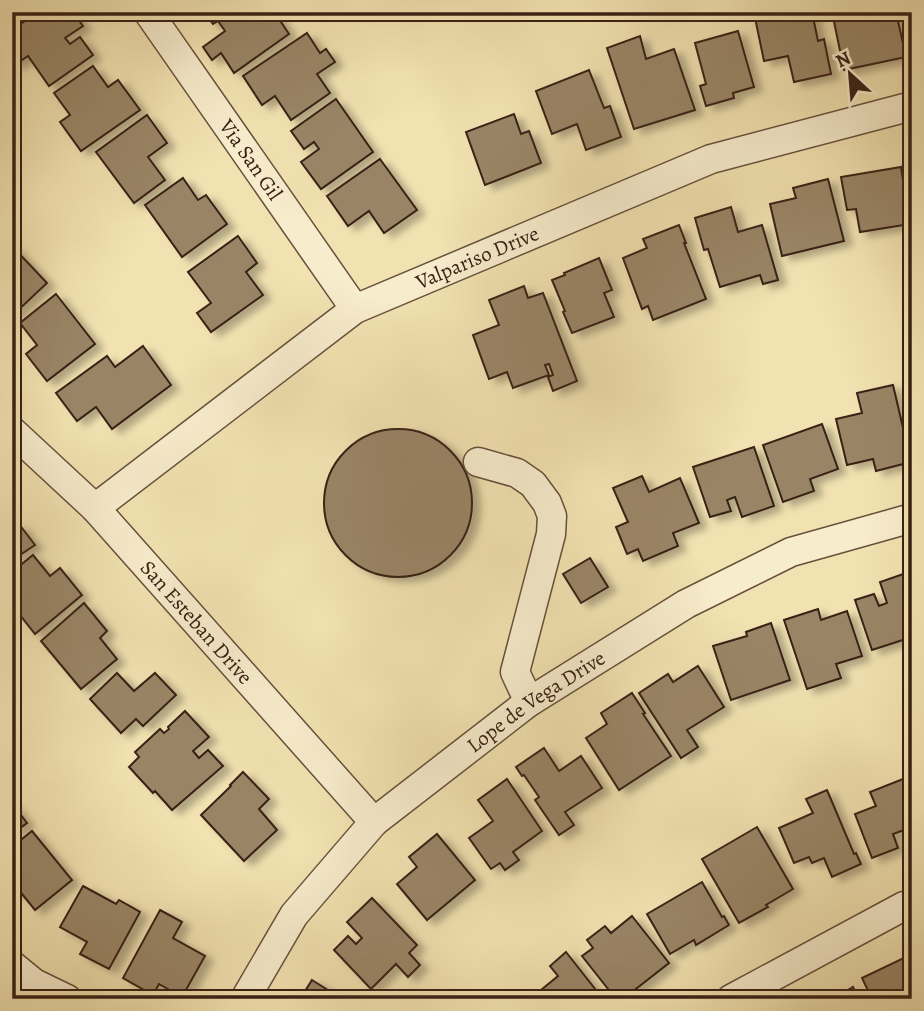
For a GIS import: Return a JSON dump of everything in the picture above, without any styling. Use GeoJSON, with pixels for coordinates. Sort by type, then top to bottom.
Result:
{"type":"FeatureCollection","features":[{"type":"Feature","properties":{"kind":"street","name":"Via San Gil"},"geometry":{"type":"LineString","coordinates":[[148,12],[355,309]]}},
{"type":"Feature","properties":{"kind":"street","name":"Valpariso Drive"},"geometry":{"type":"LineString","coordinates":[[95,508],[355,309],[711,159],[912,106]]}},
{"type":"Feature","properties":{"kind":"street","name":"San Esteban Drive"},"geometry":{"type":"LineString","coordinates":[[12,431],[95,508],[374,822]]}},
{"type":"Feature","properties":{"kind":"street"},"geometry":{"type":"LineString","coordinates":[[478,462],[517,473],[533,484],[547,503],[552,516],[551,534],[515,672],[530,702]]}},
{"type":"Feature","properties":{"kind":"street","name":"Lope de Vega Drive"},"geometry":{"type":"LineString","coordinates":[[245,999],[294,915],[374,822],[530,702],[685,604],[791,552],[912,518]]}},
{"type":"Feature","properties":{"kind":"street"},"geometry":{"type":"LineString","coordinates":[[731,999],[912,904]]}},
{"type":"Feature","properties":{"kind":"street"},"geometry":{"type":"LineString","coordinates":[[12,965],[34,983],[67,999]]}},
{"type":"Feature","properties":{"kind":"building"},"geometry":{"type":"Polygon","coordinates":[[[38,12],[73,12],[83,26],[65,38],[70,44],[80,37],[93,55],[49,86],[28,56],[15,65],[12,61],[12,30],[38,12]]]}},
{"type":"Feature","properties":{"kind":"building"},"geometry":{"type":"Polygon","coordinates":[[[277,12],[289,34],[234,73],[221,53],[212,60],[203,47],[225,31],[218,21],[213,24],[205,13],[277,12]]]}},
{"type":"Feature","properties":{"kind":"building"},"geometry":{"type":"Polygon","coordinates":[[[812,12],[818,41],[824,39],[831,74],[794,82],[788,56],[764,61],[754,13],[812,12]]]}},
{"type":"Feature","properties":{"kind":"building"},"geometry":{"type":"Polygon","coordinates":[[[832,12],[896,12],[906,57],[844,70],[832,12]]]}},
{"type":"Feature","properties":{"kind":"building"},"geometry":{"type":"Polygon","coordinates":[[[738,31],[754,87],[733,93],[734,98],[706,106],[700,86],[706,84],[695,43],[738,31]]]}},
{"type":"Feature","properties":{"kind":"building"},"geometry":{"type":"Polygon","coordinates":[[[307,33],[320,53],[326,49],[335,62],[317,74],[330,93],[291,120],[275,96],[262,105],[243,76],[307,33]]]}},
{"type":"Feature","properties":{"kind":"building"},"geometry":{"type":"Polygon","coordinates":[[[640,36],[646,59],[674,49],[695,110],[634,129],[607,48],[640,36]]]}},
{"type":"Feature","properties":{"kind":"building"},"geometry":{"type":"Polygon","coordinates":[[[93,66],[108,87],[118,80],[140,110],[81,151],[60,122],[70,115],[54,93],[93,66]]]}},
{"type":"Feature","properties":{"kind":"building"},"geometry":{"type":"Polygon","coordinates":[[[589,70],[604,108],[610,106],[621,137],[586,150],[577,124],[552,134],[536,91],[589,70]]]}},
{"type":"Feature","properties":{"kind":"building"},"geometry":{"type":"Polygon","coordinates":[[[336,99],[373,152],[321,189],[301,162],[319,149],[314,142],[304,149],[291,131],[336,99]]]}},
{"type":"Feature","properties":{"kind":"building"},"geometry":{"type":"Polygon","coordinates":[[[514,114],[521,134],[529,131],[541,163],[485,185],[466,132],[514,114]]]}},
{"type":"Feature","properties":{"kind":"building"},"geometry":{"type":"Polygon","coordinates":[[[147,115],[167,143],[148,157],[165,180],[134,203],[96,152],[147,115]]]}},
{"type":"Feature","properties":{"kind":"building"},"geometry":{"type":"Polygon","coordinates":[[[380,159],[417,210],[384,233],[369,211],[348,226],[327,196],[380,159]]]}},
{"type":"Feature","properties":{"kind":"building"},"geometry":{"type":"Polygon","coordinates":[[[901,167],[910,224],[860,232],[856,209],[847,210],[841,177],[901,167]]]}},
{"type":"Feature","properties":{"kind":"building"},"geometry":{"type":"Polygon","coordinates":[[[183,178],[198,200],[206,195],[227,224],[182,257],[145,205],[183,178]]]}},
{"type":"Feature","properties":{"kind":"building"},"geometry":{"type":"Polygon","coordinates":[[[828,179],[844,241],[782,256],[770,204],[796,198],[793,188],[828,179]]]}},
{"type":"Feature","properties":{"kind":"building"},"geometry":{"type":"Polygon","coordinates":[[[731,207],[738,232],[762,225],[778,280],[763,284],[760,275],[720,287],[708,249],[704,250],[695,218],[731,207]]]}},
{"type":"Feature","properties":{"kind":"building"},"geometry":{"type":"Polygon","coordinates":[[[679,225],[706,299],[653,320],[648,306],[642,309],[623,258],[647,248],[643,239],[679,225]]]}},
{"type":"Feature","properties":{"kind":"building"},"geometry":{"type":"Polygon","coordinates":[[[238,236],[257,263],[246,272],[263,295],[211,332],[197,313],[211,303],[188,272],[238,236]]]}},
{"type":"Feature","properties":{"kind":"building"},"geometry":{"type":"Polygon","coordinates":[[[12,246],[47,283],[12,316],[12,246]]]}},
{"type":"Feature","properties":{"kind":"building"},"geometry":{"type":"Polygon","coordinates":[[[599,258],[612,290],[604,293],[614,317],[572,333],[552,280],[599,258]]]}},
{"type":"Feature","properties":{"kind":"building"},"geometry":{"type":"Polygon","coordinates":[[[524,286],[528,298],[543,293],[577,381],[553,391],[548,377],[553,375],[549,364],[545,365],[549,375],[513,388],[507,372],[489,379],[473,335],[499,325],[489,300],[524,286]]]}},
{"type":"Feature","properties":{"kind":"building"},"geometry":{"type":"Polygon","coordinates":[[[56,294],[95,344],[47,381],[26,354],[37,345],[20,323],[56,294]]]}},
{"type":"Feature","properties":{"kind":"building"},"geometry":{"type":"Polygon","coordinates":[[[143,346],[171,385],[112,429],[96,407],[77,421],[56,393],[107,356],[115,367],[143,346]]]}},
{"type":"Feature","properties":{"kind":"building"},"geometry":{"type":"Polygon","coordinates":[[[893,385],[911,462],[876,471],[873,459],[847,465],[836,419],[862,413],[857,393],[893,385]]]}},
{"type":"Feature","properties":{"kind":"building"},"geometry":{"type":"Polygon","coordinates":[[[822,424],[838,469],[810,479],[814,491],[783,502],[763,445],[822,424]]]}},
{"type":"Feature","properties":{"kind":"building"},"geometry":{"type":"Polygon","coordinates":[[[398,429],[426,434],[451,450],[467,475],[472,503],[467,531],[451,556],[426,572],[398,577],[370,572],[345,556],[329,531],[324,503],[329,475],[345,450],[370,434],[398,429]]]}},
{"type":"Feature","properties":{"kind":"building"},"geometry":{"type":"Polygon","coordinates":[[[754,447],[774,506],[742,517],[735,497],[727,500],[731,511],[710,517],[693,467],[754,447]]]}},
{"type":"Feature","properties":{"kind":"building"},"geometry":{"type":"Polygon","coordinates":[[[642,476],[649,492],[680,478],[699,523],[673,533],[678,546],[643,561],[638,549],[627,554],[616,527],[628,522],[613,488],[642,476]]]}},
{"type":"Feature","properties":{"kind":"building"},"geometry":{"type":"Polygon","coordinates":[[[19,524],[35,545],[12,559],[12,529],[19,524]]]}},
{"type":"Feature","properties":{"kind":"building"},"geometry":{"type":"Polygon","coordinates":[[[33,555],[50,576],[60,568],[82,595],[35,634],[12,605],[12,572],[33,555]]]}},
{"type":"Feature","properties":{"kind":"building"},"geometry":{"type":"Polygon","coordinates":[[[590,558],[608,587],[581,603],[563,574],[590,558]]]}},
{"type":"Feature","properties":{"kind":"building"},"geometry":{"type":"Polygon","coordinates":[[[912,571],[912,637],[872,650],[855,600],[874,594],[879,606],[887,603],[880,582],[912,571]]]}},
{"type":"Feature","properties":{"kind":"building"},"geometry":{"type":"Polygon","coordinates":[[[84,603],[107,631],[100,638],[117,659],[81,689],[41,641],[84,603]]]}},
{"type":"Feature","properties":{"kind":"building"},"geometry":{"type":"Polygon","coordinates":[[[818,609],[821,620],[847,611],[862,656],[836,664],[841,678],[807,689],[784,620],[818,609]]]}},
{"type":"Feature","properties":{"kind":"building"},"geometry":{"type":"Polygon","coordinates":[[[771,623],[790,680],[731,700],[713,646],[747,636],[746,632],[771,623]]]}},
{"type":"Feature","properties":{"kind":"building"},"geometry":{"type":"Polygon","coordinates":[[[698,666],[724,707],[687,730],[698,747],[681,758],[639,693],[668,674],[673,682],[698,666]]]}},
{"type":"Feature","properties":{"kind":"building"},"geometry":{"type":"Polygon","coordinates":[[[117,673],[134,691],[155,673],[176,695],[143,726],[136,719],[121,733],[90,699],[117,673]]]}},
{"type":"Feature","properties":{"kind":"building"},"geometry":{"type":"Polygon","coordinates":[[[632,693],[671,756],[619,790],[586,738],[607,724],[601,713],[632,693]]]}},
{"type":"Feature","properties":{"kind":"building"},"geometry":{"type":"Polygon","coordinates":[[[185,711],[209,737],[193,751],[199,758],[208,750],[223,766],[172,810],[129,767],[139,757],[135,752],[160,729],[164,733],[169,729],[185,711]]]}},
{"type":"Feature","properties":{"kind":"building"},"geometry":{"type":"Polygon","coordinates":[[[544,748],[559,771],[581,756],[602,788],[565,812],[574,825],[559,835],[535,800],[539,797],[516,767],[544,748]]]}},
{"type":"Feature","properties":{"kind":"building"},"geometry":{"type":"Polygon","coordinates":[[[243,772],[269,799],[259,809],[277,830],[244,861],[201,815],[243,772]]]}},
{"type":"Feature","properties":{"kind":"building"},"geometry":{"type":"Polygon","coordinates":[[[908,777],[912,785],[912,827],[893,834],[898,848],[872,858],[855,814],[876,806],[870,792],[908,777]]]}},
{"type":"Feature","properties":{"kind":"building"},"geometry":{"type":"Polygon","coordinates":[[[507,779],[542,831],[513,852],[519,860],[505,870],[500,863],[491,869],[469,838],[493,821],[478,800],[507,779]]]}},
{"type":"Feature","properties":{"kind":"building"},"geometry":{"type":"Polygon","coordinates":[[[827,790],[854,854],[856,853],[861,864],[832,877],[824,858],[812,863],[809,857],[794,863],[779,828],[813,813],[806,799],[827,790]]]}},
{"type":"Feature","properties":{"kind":"building"},"geometry":{"type":"Polygon","coordinates":[[[12,803],[27,823],[12,834],[12,803]]]}},
{"type":"Feature","properties":{"kind":"building"},"geometry":{"type":"Polygon","coordinates":[[[757,827],[793,889],[739,923],[702,859],[757,827]]]}},
{"type":"Feature","properties":{"kind":"building"},"geometry":{"type":"Polygon","coordinates":[[[32,831],[72,880],[35,910],[18,889],[12,895],[12,847],[32,831]]]}},
{"type":"Feature","properties":{"kind":"building"},"geometry":{"type":"Polygon","coordinates":[[[437,834],[475,880],[427,920],[397,884],[417,867],[409,857],[437,834]]]}},
{"type":"Feature","properties":{"kind":"building"},"geometry":{"type":"Polygon","coordinates":[[[702,882],[729,925],[696,945],[694,940],[670,954],[647,914],[702,882]]]}},
{"type":"Feature","properties":{"kind":"building"},"geometry":{"type":"Polygon","coordinates":[[[83,886],[116,904],[119,900],[140,912],[109,969],[80,954],[87,942],[60,927],[83,886]]]}},
{"type":"Feature","properties":{"kind":"building"},"geometry":{"type":"Polygon","coordinates":[[[372,898],[417,945],[409,953],[420,965],[408,977],[396,964],[371,989],[334,950],[348,936],[356,944],[362,938],[347,922],[372,898]]]}},
{"type":"Feature","properties":{"kind":"building"},"geometry":{"type":"Polygon","coordinates":[[[160,910],[182,922],[173,938],[205,956],[182,997],[159,984],[153,995],[123,978],[160,910]]]}},
{"type":"Feature","properties":{"kind":"building"},"geometry":{"type":"Polygon","coordinates":[[[632,916],[669,963],[623,999],[616,999],[582,956],[593,948],[587,940],[605,926],[611,933],[632,916]]]}},
{"type":"Feature","properties":{"kind":"building"},"geometry":{"type":"Polygon","coordinates":[[[566,952],[603,999],[530,999],[558,976],[550,966],[566,952]]]}},
{"type":"Feature","properties":{"kind":"building"},"geometry":{"type":"Polygon","coordinates":[[[912,954],[912,999],[872,999],[862,978],[912,954]]]}},
{"type":"Feature","properties":{"kind":"building"},"geometry":{"type":"Polygon","coordinates":[[[312,980],[342,999],[300,999],[312,980]]]}},
{"type":"Feature","properties":{"kind":"building"},"geometry":{"type":"Polygon","coordinates":[[[853,987],[857,999],[833,999],[853,987]]]}}]}
